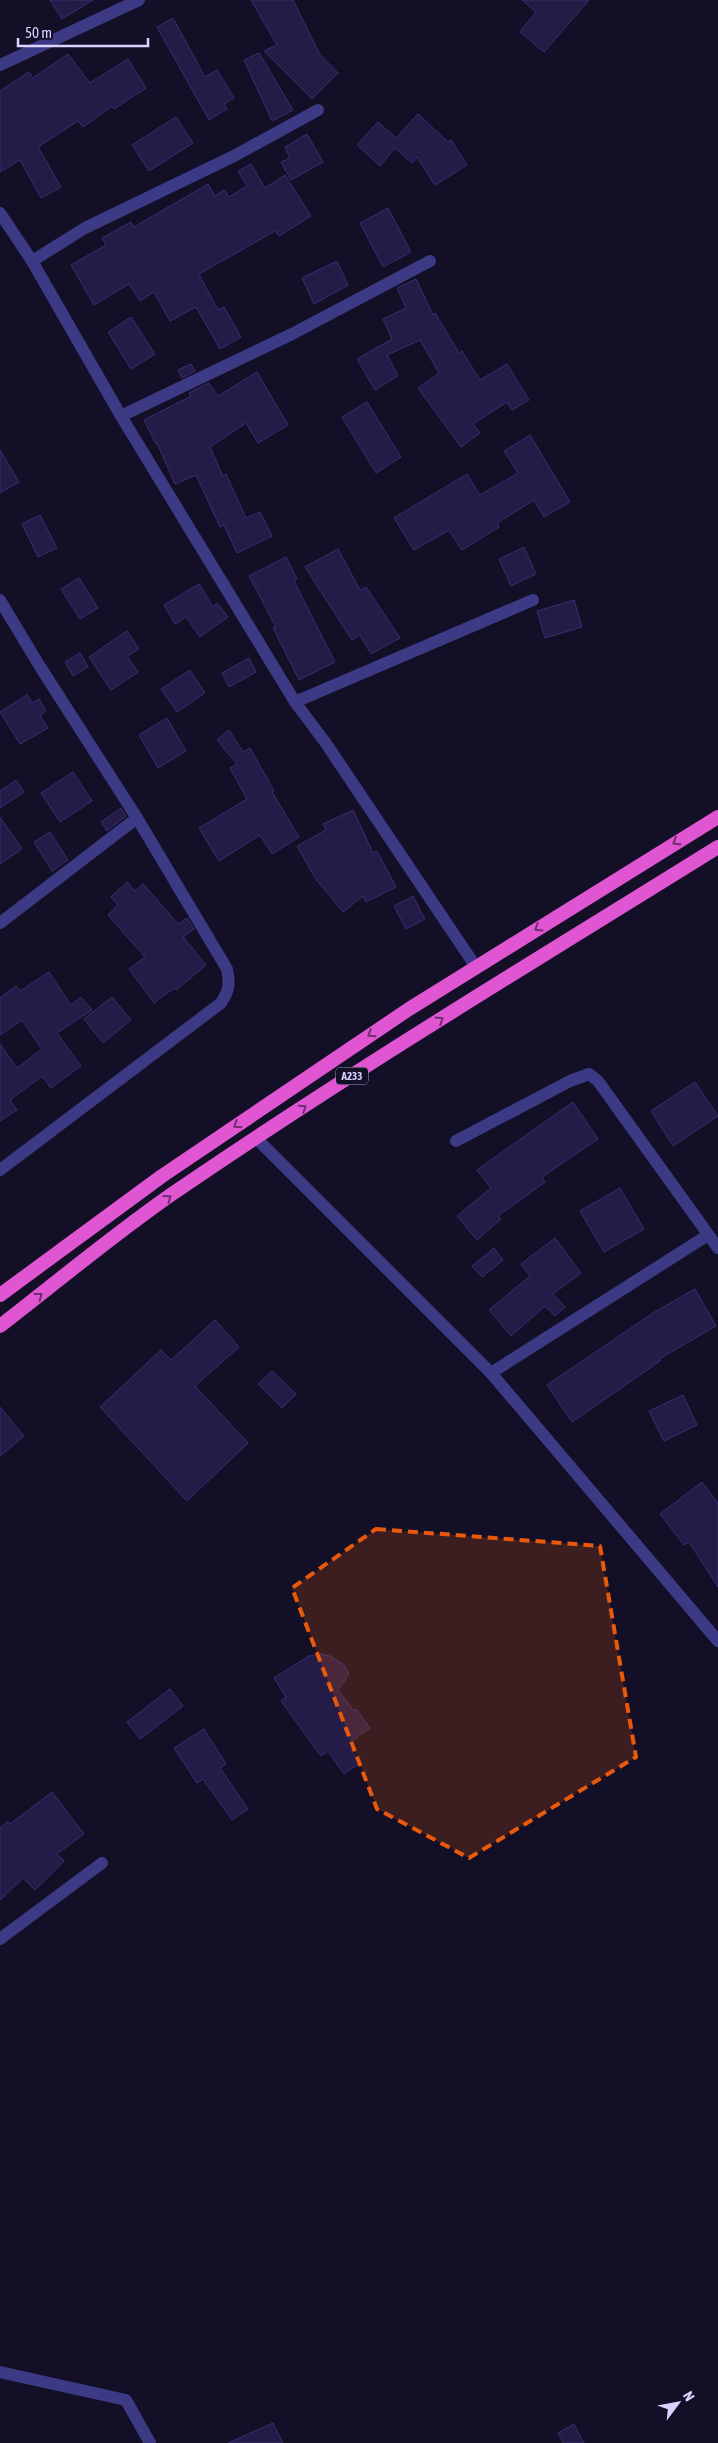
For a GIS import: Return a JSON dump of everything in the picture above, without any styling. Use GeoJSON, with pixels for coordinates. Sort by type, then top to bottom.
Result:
{"type":"FeatureCollection","features":[{"type":"Feature","properties":{"kind":"highway","name":"A233"},"geometry":{"type":"LineString","coordinates":[[0,1295],[162,1176],[408,1009],[718,817]]}},
{"type":"Feature","properties":{"kind":"highway","name":"A233"},"geometry":{"type":"LineString","coordinates":[[0,1326],[170,1196],[256,1138],[424,1030],[718,847]]}},
{"type":"Feature","properties":{"kind":"street"},"geometry":{"type":"LineString","coordinates":[[0,65],[139,0]]}},
{"type":"Feature","properties":{"kind":"street"},"geometry":{"type":"LineString","coordinates":[[32,261],[85,228],[234,156],[318,110]]}},
{"type":"Feature","properties":{"kind":"street"},"geometry":{"type":"LineString","coordinates":[[0,213],[32,261],[121,416],[295,702],[325,742],[476,967]]}},
{"type":"Feature","properties":{"kind":"street"},"geometry":{"type":"LineString","coordinates":[[121,416],[292,334],[430,261]]}},
{"type":"Feature","properties":{"kind":"street"},"geometry":{"type":"LineString","coordinates":[[0,600],[39,665],[137,818],[227,969],[229,980],[228,992],[221,1003],[0,1170]]}},
{"type":"Feature","properties":{"kind":"street"},"geometry":{"type":"LineString","coordinates":[[295,702],[533,600]]}},
{"type":"Feature","properties":{"kind":"street"},"geometry":{"type":"LineString","coordinates":[[0,923],[137,818]]}},
{"type":"Feature","properties":{"kind":"street"},"geometry":{"type":"LineString","coordinates":[[456,1141],[570,1081],[589,1074],[598,1081],[718,1248]]}},
{"type":"Feature","properties":{"kind":"street"},"geometry":{"type":"LineString","coordinates":[[256,1138],[491,1373],[718,1641]]}},
{"type":"Feature","properties":{"kind":"street"},"geometry":{"type":"LineString","coordinates":[[491,1373],[708,1235]]}},
{"type":"Feature","properties":{"kind":"street"},"geometry":{"type":"LineString","coordinates":[[0,1939],[102,1863]]}},
{"type":"Feature","properties":{"kind":"street"},"geometry":{"type":"LineString","coordinates":[[0,2372],[126,2400],[150,2443]]}},
{"type":"Feature","properties":{"kind":"highlighted area"},"geometry":{"type":"Polygon","coordinates":[[[376,1529],[600,1546],[636,1757],[469,1858],[377,1809],[292,1588],[376,1529]]]}},
{"type":"Feature","properties":{"kind":"building"},"geometry":{"type":"Polygon","coordinates":[[[50,0],[93,0],[62,19],[50,0]]]}},
{"type":"Feature","properties":{"kind":"building"},"geometry":{"type":"Polygon","coordinates":[[[251,0],[293,0],[320,55],[338,73],[312,99],[264,51],[277,45],[251,0]]]}},
{"type":"Feature","properties":{"kind":"building"},"geometry":{"type":"Polygon","coordinates":[[[522,0],[589,0],[544,52],[520,32],[536,12],[522,0]]]}},
{"type":"Feature","properties":{"kind":"building"},"geometry":{"type":"Polygon","coordinates":[[[173,18],[205,77],[217,70],[234,98],[224,104],[227,109],[209,120],[157,27],[173,18]]]}},
{"type":"Feature","properties":{"kind":"building"},"geometry":{"type":"Polygon","coordinates":[[[259,53],[293,110],[272,121],[244,60],[259,53]]]}},
{"type":"Feature","properties":{"kind":"building"},"geometry":{"type":"Polygon","coordinates":[[[68,54],[90,83],[128,59],[146,88],[114,109],[112,106],[83,127],[78,121],[38,147],[61,187],[41,198],[20,160],[0,172],[0,91],[29,72],[33,78],[68,54]]]}},
{"type":"Feature","properties":{"kind":"building"},"geometry":{"type":"Polygon","coordinates":[[[418,114],[448,142],[451,140],[467,165],[435,185],[417,157],[412,163],[395,148],[380,166],[357,145],[378,122],[396,138],[418,114]]]}},
{"type":"Feature","properties":{"kind":"building"},"geometry":{"type":"Polygon","coordinates":[[[176,117],[193,143],[149,171],[132,145],[176,117]]]}},
{"type":"Feature","properties":{"kind":"building"},"geometry":{"type":"Polygon","coordinates":[[[307,134],[323,162],[291,180],[281,162],[290,158],[285,147],[307,134]]]}},
{"type":"Feature","properties":{"kind":"building"},"geometry":{"type":"Polygon","coordinates":[[[251,164],[265,188],[285,175],[311,216],[279,236],[275,231],[199,274],[218,310],[224,307],[241,337],[220,349],[196,307],[170,321],[154,292],[140,301],[129,284],[94,305],[71,265],[106,245],[102,238],[131,222],[134,227],[208,184],[215,196],[224,190],[229,197],[247,186],[238,171],[251,164]]]}},
{"type":"Feature","properties":{"kind":"building"},"geometry":{"type":"Polygon","coordinates":[[[388,208],[411,252],[383,267],[360,223],[388,208]]]}},
{"type":"Feature","properties":{"kind":"building"},"geometry":{"type":"Polygon","coordinates":[[[337,261],[348,285],[314,304],[302,278],[337,261]]]}},
{"type":"Feature","properties":{"kind":"building"},"geometry":{"type":"Polygon","coordinates":[[[416,279],[433,315],[435,313],[459,353],[462,351],[480,380],[507,364],[529,400],[512,410],[507,402],[473,424],[480,433],[461,447],[418,388],[439,373],[420,340],[387,355],[398,376],[375,390],[357,359],[392,339],[383,319],[406,308],[397,288],[416,279]]]}},
{"type":"Feature","properties":{"kind":"building"},"geometry":{"type":"Polygon","coordinates":[[[131,317],[155,354],[131,369],[108,332],[131,317]]]}},
{"type":"Feature","properties":{"kind":"building"},"geometry":{"type":"Polygon","coordinates":[[[191,364],[195,371],[182,378],[178,370],[191,364]]]}},
{"type":"Feature","properties":{"kind":"building"},"geometry":{"type":"Polygon","coordinates":[[[257,372],[288,425],[258,443],[246,423],[210,447],[223,476],[226,474],[246,518],[260,512],[272,536],[237,553],[224,525],[220,527],[196,475],[175,484],[157,443],[144,420],[191,396],[189,393],[209,383],[218,396],[257,372]]]}},
{"type":"Feature","properties":{"kind":"building"},"geometry":{"type":"Polygon","coordinates":[[[367,402],[401,457],[376,473],[342,417],[367,402]]]}},
{"type":"Feature","properties":{"kind":"building"},"geometry":{"type":"Polygon","coordinates":[[[530,435],[570,502],[544,517],[534,500],[497,523],[499,527],[462,550],[449,530],[414,550],[394,518],[467,474],[480,495],[518,473],[504,451],[530,435]]]}},
{"type":"Feature","properties":{"kind":"building"},"geometry":{"type":"Polygon","coordinates":[[[0,450],[19,482],[0,493],[0,450]]]}},
{"type":"Feature","properties":{"kind":"building"},"geometry":{"type":"Polygon","coordinates":[[[40,515],[57,548],[38,557],[22,524],[40,515]]]}},
{"type":"Feature","properties":{"kind":"building"},"geometry":{"type":"Polygon","coordinates":[[[524,547],[536,574],[511,586],[499,559],[524,547]]]}},
{"type":"Feature","properties":{"kind":"building"},"geometry":{"type":"Polygon","coordinates":[[[338,549],[360,590],[366,587],[400,638],[371,654],[360,635],[352,640],[305,567],[338,549]]]}},
{"type":"Feature","properties":{"kind":"building"},"geometry":{"type":"Polygon","coordinates":[[[286,557],[297,579],[294,581],[335,662],[299,680],[273,628],[276,627],[249,576],[286,557]]]}},
{"type":"Feature","properties":{"kind":"building"},"geometry":{"type":"Polygon","coordinates":[[[79,578],[98,608],[80,619],[61,589],[79,578]]]}},
{"type":"Feature","properties":{"kind":"building"},"geometry":{"type":"Polygon","coordinates":[[[199,584],[213,607],[217,603],[228,617],[200,637],[186,617],[175,624],[164,605],[199,584]]]}},
{"type":"Feature","properties":{"kind":"building"},"geometry":{"type":"Polygon","coordinates":[[[574,600],[582,627],[545,638],[537,611],[574,600]]]}},
{"type":"Feature","properties":{"kind":"building"},"geometry":{"type":"Polygon","coordinates":[[[127,631],[139,649],[127,656],[138,672],[111,690],[89,657],[127,631]]]}},
{"type":"Feature","properties":{"kind":"building"},"geometry":{"type":"Polygon","coordinates":[[[80,653],[88,667],[73,676],[65,662],[80,653]]]}},
{"type":"Feature","properties":{"kind":"building"},"geometry":{"type":"Polygon","coordinates":[[[249,658],[256,672],[229,687],[222,673],[249,658]]]}},
{"type":"Feature","properties":{"kind":"building"},"geometry":{"type":"Polygon","coordinates":[[[190,670],[205,693],[177,712],[161,689],[190,670]]]}},
{"type":"Feature","properties":{"kind":"building"},"geometry":{"type":"Polygon","coordinates":[[[27,695],[32,703],[39,699],[46,711],[40,715],[48,728],[20,744],[0,712],[27,695]]]}},
{"type":"Feature","properties":{"kind":"building"},"geometry":{"type":"Polygon","coordinates":[[[167,718],[186,751],[158,768],[139,735],[167,718]]]}},
{"type":"Feature","properties":{"kind":"building"},"geometry":{"type":"Polygon","coordinates":[[[229,730],[243,752],[250,748],[274,791],[272,792],[299,837],[272,854],[260,835],[219,861],[199,828],[247,799],[230,768],[237,764],[217,740],[229,730]]]}},
{"type":"Feature","properties":{"kind":"building"},"geometry":{"type":"Polygon","coordinates":[[[73,772],[92,801],[60,822],[41,793],[73,772]]]}},
{"type":"Feature","properties":{"kind":"building"},"geometry":{"type":"Polygon","coordinates":[[[16,780],[24,792],[0,808],[0,791],[16,780]]]}},
{"type":"Feature","properties":{"kind":"building"},"geometry":{"type":"Polygon","coordinates":[[[121,808],[126,816],[107,831],[101,822],[121,808]]]}},
{"type":"Feature","properties":{"kind":"building"},"geometry":{"type":"Polygon","coordinates":[[[353,810],[373,853],[377,851],[396,887],[366,902],[363,896],[343,912],[315,878],[297,846],[326,830],[323,824],[353,810]]]}},
{"type":"Feature","properties":{"kind":"building"},"geometry":{"type":"Polygon","coordinates":[[[0,817],[22,849],[0,864],[0,817]]]}},
{"type":"Feature","properties":{"kind":"building"},"geometry":{"type":"Polygon","coordinates":[[[50,832],[68,860],[52,871],[34,842],[50,832]]]}},
{"type":"Feature","properties":{"kind":"building"},"geometry":{"type":"Polygon","coordinates":[[[127,882],[135,891],[143,884],[178,924],[187,918],[194,929],[183,937],[206,965],[176,990],[174,988],[154,1003],[129,969],[145,957],[108,915],[118,905],[111,897],[127,882]]]}},
{"type":"Feature","properties":{"kind":"building"},"geometry":{"type":"Polygon","coordinates":[[[413,896],[425,919],[406,929],[394,906],[413,896]]]}},
{"type":"Feature","properties":{"kind":"building"},"geometry":{"type":"Polygon","coordinates":[[[49,972],[71,1005],[81,997],[92,1010],[57,1033],[81,1066],[51,1088],[42,1076],[10,1100],[17,1110],[0,1121],[0,1044],[17,1068],[42,1049],[22,1020],[0,1035],[0,998],[16,986],[20,991],[49,972]]]}},
{"type":"Feature","properties":{"kind":"building"},"geometry":{"type":"Polygon","coordinates":[[[112,997],[131,1020],[103,1043],[84,1019],[112,997]]]}},
{"type":"Feature","properties":{"kind":"building"},"geometry":{"type":"Polygon","coordinates":[[[695,1082],[718,1116],[673,1146],[651,1111],[695,1082]]]}},
{"type":"Feature","properties":{"kind":"building"},"geometry":{"type":"Polygon","coordinates":[[[573,1102],[598,1139],[542,1177],[545,1182],[498,1216],[501,1219],[477,1240],[457,1216],[491,1188],[477,1170],[573,1102]]]}},
{"type":"Feature","properties":{"kind":"building"},"geometry":{"type":"Polygon","coordinates":[[[620,1188],[644,1229],[604,1252],[580,1211],[620,1188]]]}},
{"type":"Feature","properties":{"kind":"building"},"geometry":{"type":"Polygon","coordinates":[[[555,1238],[581,1273],[553,1294],[565,1307],[555,1316],[545,1306],[511,1336],[489,1310],[530,1276],[521,1264],[555,1238]]]}},
{"type":"Feature","properties":{"kind":"building"},"geometry":{"type":"Polygon","coordinates":[[[494,1248],[503,1260],[482,1277],[472,1266],[494,1248]]]}},
{"type":"Feature","properties":{"kind":"building"},"geometry":{"type":"Polygon","coordinates":[[[695,1289],[716,1326],[659,1359],[660,1361],[572,1422],[547,1385],[653,1313],[695,1289]]]}},
{"type":"Feature","properties":{"kind":"building"},"geometry":{"type":"Polygon","coordinates":[[[215,1320],[239,1347],[195,1386],[248,1443],[187,1501],[100,1407],[161,1350],[171,1360],[215,1320]]]}},
{"type":"Feature","properties":{"kind":"building"},"geometry":{"type":"Polygon","coordinates":[[[272,1371],[296,1394],[282,1408],[258,1384],[272,1371]]]}},
{"type":"Feature","properties":{"kind":"building"},"geometry":{"type":"Polygon","coordinates":[[[683,1395],[697,1425],[664,1441],[649,1411],[683,1395]]]}},
{"type":"Feature","properties":{"kind":"building"},"geometry":{"type":"Polygon","coordinates":[[[0,1407],[24,1436],[0,1456],[0,1407]]]}},
{"type":"Feature","properties":{"kind":"building"},"geometry":{"type":"Polygon","coordinates":[[[702,1482],[718,1503],[718,1587],[689,1542],[684,1545],[660,1514],[702,1482]]]}},
{"type":"Feature","properties":{"kind":"building"},"geometry":{"type":"Polygon","coordinates":[[[322,1654],[330,1656],[344,1665],[349,1674],[338,1690],[354,1711],[356,1709],[370,1728],[347,1744],[360,1763],[344,1774],[328,1751],[321,1756],[281,1701],[286,1697],[274,1678],[309,1656],[322,1654]]]}},
{"type":"Feature","properties":{"kind":"building"},"geometry":{"type":"Polygon","coordinates":[[[170,1689],[183,1706],[140,1739],[127,1722],[170,1689]]]}},
{"type":"Feature","properties":{"kind":"building"},"geometry":{"type":"Polygon","coordinates":[[[204,1729],[226,1764],[220,1768],[248,1809],[232,1820],[203,1779],[197,1783],[174,1748],[204,1729]]]}},
{"type":"Feature","properties":{"kind":"building"},"geometry":{"type":"Polygon","coordinates":[[[52,1792],[84,1834],[57,1854],[64,1861],[35,1890],[23,1878],[0,1900],[0,1828],[8,1821],[10,1824],[52,1792]]]}},
{"type":"Feature","properties":{"kind":"building"},"geometry":{"type":"Polygon","coordinates":[[[273,2423],[283,2443],[228,2443],[273,2423]]]}},
{"type":"Feature","properties":{"kind":"building"},"geometry":{"type":"Polygon","coordinates":[[[574,2424],[584,2443],[563,2443],[558,2433],[574,2424]]]}}]}
